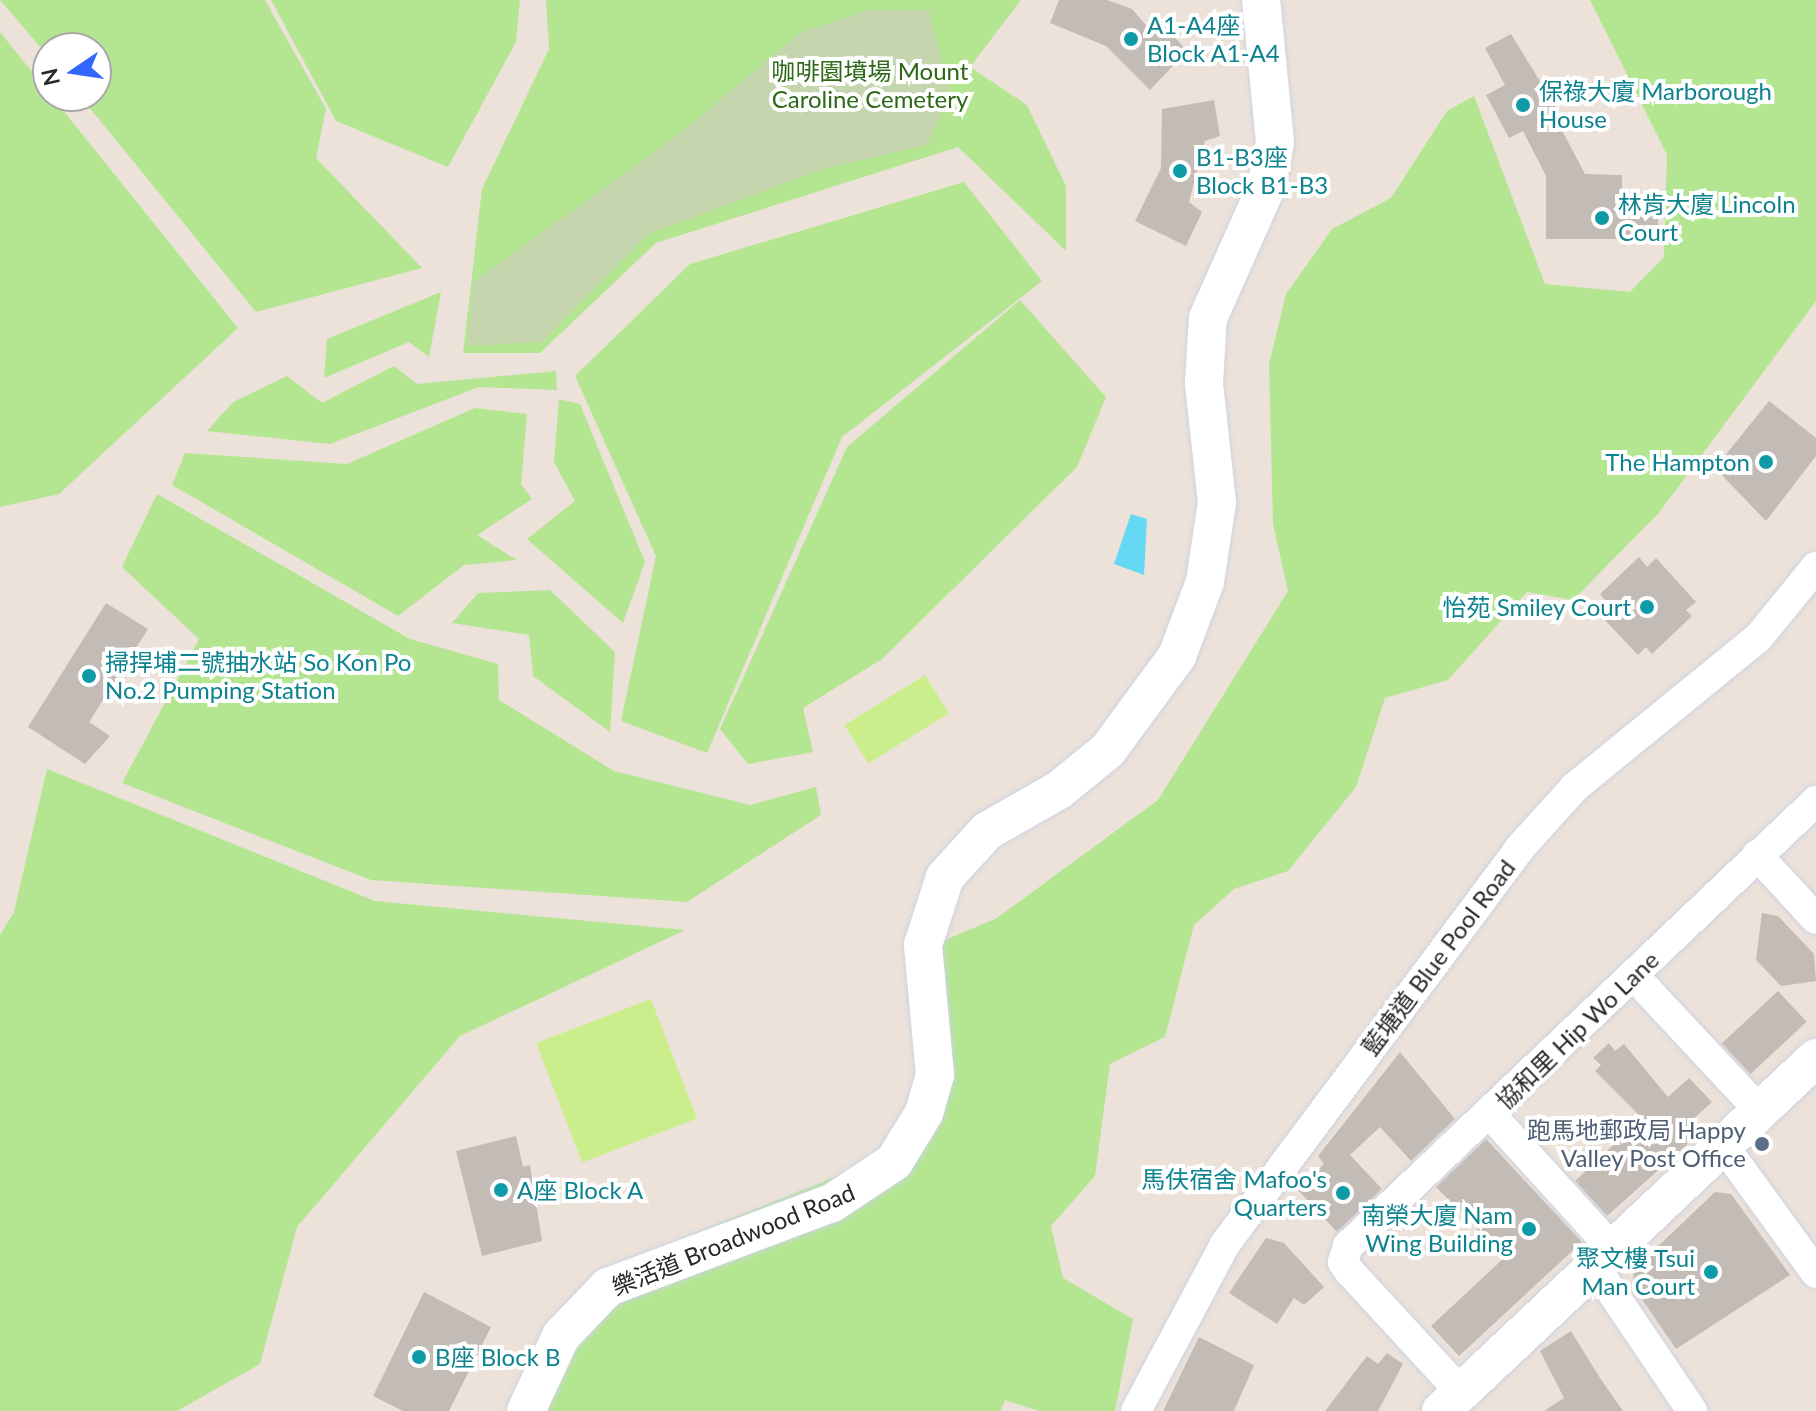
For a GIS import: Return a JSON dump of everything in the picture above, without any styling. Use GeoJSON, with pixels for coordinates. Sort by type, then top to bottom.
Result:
{"type":"FeatureCollection","features":[{"type":"Feature","properties":{"kind":"street","name":"樂活道 Broadwood Road"},"geometry":{"type":"LineString","coordinates":[[526,1411],[561,1336],[608,1287],[847,1196],[886,1170],[907,1144],[935,1075],[923,945],[945,877],[987,831],[1059,790],[1123,734],[1165,678],[1198,609],[1217,503],[1204,341],[1223,276],[1272,165],[1276,118],[1263,14]]}},
{"type":"Feature","properties":{"kind":"street","name":"藍塘道 Blue Pool Road"},"geometry":{"type":"LineString","coordinates":[[1136,1411],[1225,1244],[1519,849],[1575,787],[1758,638],[1816,567]]}},
{"type":"Feature","properties":{"kind":"street","name":"協和里 Hip Wo Lane"},"geometry":{"type":"LineString","coordinates":[[1450,1400],[1343,1262],[1348,1246],[1816,801]]}},
{"type":"Feature","properties":{"kind":"street"},"geometry":{"type":"LineString","coordinates":[[1757,855],[1816,919]]}},
{"type":"Feature","properties":{"kind":"street"},"geometry":{"type":"LineString","coordinates":[[1634,976],[1759,1110]]}},
{"type":"Feature","properties":{"kind":"street"},"geometry":{"type":"LineString","coordinates":[[1450,1400],[1816,1058]]}},
{"type":"Feature","properties":{"kind":"street"},"geometry":{"type":"LineString","coordinates":[[1490,1114],[1602,1255],[1692,1411]]}},
{"type":"Feature","properties":{"kind":"street"},"geometry":{"type":"LineString","coordinates":[[1723,1145],[1816,1273]]}},
{"type":"Feature","properties":{"kind":"green space"},"geometry":{"type":"Polygon","coordinates":[[[0,0],[265,0],[326,109],[316,158],[422,268],[256,312],[93,112],[112,112],[112,32],[32,32],[32,37],[0,0]]]}},
{"type":"Feature","properties":{"kind":"green space"},"geometry":{"type":"Polygon","coordinates":[[[271,0],[520,0],[516,42],[448,167],[336,121],[271,0]]]}},
{"type":"Feature","properties":{"kind":"green space"},"geometry":{"type":"Polygon","coordinates":[[[546,0],[1021,0],[970,67],[1027,105],[1066,186],[1066,251],[958,147],[656,243],[540,353],[463,353],[482,189],[549,49],[546,0]]]}},
{"type":"Feature","properties":{"kind":"green space"},"geometry":{"type":"Polygon","coordinates":[[[1590,0],[1816,0],[1816,301],[1658,514],[1573,600],[1527,592],[1448,680],[1385,698],[1356,787],[1288,871],[1234,889],[1194,925],[1165,1037],[1110,1064],[1095,1176],[1051,1226],[1063,1278],[1133,1319],[1115,1411],[1039,1411],[1005,1400],[1001,1411],[530,1411],[638,1256],[892,1154],[933,1038],[917,952],[997,918],[1158,800],[1288,591],[1273,524],[1269,364],[1286,294],[1332,229],[1391,198],[1447,111],[1474,96],[1545,284],[1630,292],[1664,257],[1667,155],[1590,0]]]}},
{"type":"Feature","properties":{"kind":"green space","name":"咖啡園墳場 Mount Caroline Cemetery"},"geometry":{"type":"Polygon","coordinates":[[[869,10],[929,10],[950,95],[927,145],[823,169],[648,234],[542,342],[467,346],[473,282],[678,135],[801,32],[869,10]]]}},
{"type":"Feature","properties":{"kind":"green space"},"geometry":{"type":"Polygon","coordinates":[[[0,32],[32,72],[32,112],[64,112],[238,328],[59,494],[0,507],[0,32]]]}},
{"type":"Feature","properties":{"kind":"green space"},"geometry":{"type":"Polygon","coordinates":[[[964,182],[1042,281],[842,437],[707,753],[621,721],[656,556],[575,376],[690,264],[964,182]]]}},
{"type":"Feature","properties":{"kind":"green space"},"geometry":{"type":"Polygon","coordinates":[[[441,292],[429,357],[409,342],[324,378],[327,339],[441,292]]]}},
{"type":"Feature","properties":{"kind":"green space"},"geometry":{"type":"Polygon","coordinates":[[[1020,300],[1106,397],[1077,467],[882,659],[803,708],[813,752],[748,764],[720,729],[847,447],[1020,300]]]}},
{"type":"Feature","properties":{"kind":"green space"},"geometry":{"type":"Polygon","coordinates":[[[394,366],[417,384],[556,371],[557,390],[479,387],[330,444],[207,431],[233,402],[287,376],[322,403],[394,366]]]}},
{"type":"Feature","properties":{"kind":"green space"},"geometry":{"type":"Polygon","coordinates":[[[559,399],[580,404],[645,562],[623,623],[527,539],[575,501],[554,462],[559,399]]]}},
{"type":"Feature","properties":{"kind":"green space"},"geometry":{"type":"Polygon","coordinates":[[[475,408],[527,414],[521,484],[532,499],[477,535],[517,560],[464,565],[398,616],[172,485],[185,453],[347,464],[475,408]]]}},
{"type":"Feature","properties":{"kind":"green space"},"geometry":{"type":"Polygon","coordinates":[[[157,494],[410,639],[498,664],[499,700],[614,771],[750,805],[816,787],[821,815],[687,902],[371,880],[122,783],[199,639],[122,567],[157,494]]]}},
{"type":"Feature","properties":{"kind":"green space"},"geometry":{"type":"Polygon","coordinates":[[[550,590],[615,652],[610,732],[533,676],[529,635],[452,623],[478,593],[550,590]]]}},
{"type":"Feature","properties":{"kind":"green space"},"geometry":{"type":"Polygon","coordinates":[[[925,675],[949,713],[868,764],[844,725],[925,675]]]}},
{"type":"Feature","properties":{"kind":"green space"},"geometry":{"type":"Polygon","coordinates":[[[47,769],[375,901],[685,930],[460,1036],[297,1227],[260,1364],[177,1411],[0,1411],[0,935],[14,912],[47,769]]]}},
{"type":"Feature","properties":{"kind":"green space"},"geometry":{"type":"Polygon","coordinates":[[[651,999],[697,1118],[582,1163],[536,1043],[651,999]]]}},
{"type":"Feature","properties":{"kind":"water"},"geometry":{"type":"Polygon","coordinates":[[[1131,514],[1147,519],[1144,575],[1114,564],[1131,514]]]}},
{"type":"Feature","properties":{"kind":"building","name":"A1-A4座 Block A1-A4"},"geometry":{"type":"Polygon","coordinates":[[[1059,0],[1107,0],[1132,9],[1146,25],[1156,16],[1187,51],[1150,90],[1106,46],[1050,23],[1059,0]]]}},
{"type":"Feature","properties":{"kind":"building"},"geometry":{"type":"Polygon","coordinates":[[[1511,34],[1560,114],[1555,117],[1585,174],[1622,175],[1622,198],[1658,198],[1658,239],[1546,239],[1546,176],[1523,131],[1509,138],[1486,95],[1505,85],[1485,48],[1511,34]]]}},
{"type":"Feature","properties":{"kind":"building","name":"B1-B3座 Block B1-B3"},"geometry":{"type":"Polygon","coordinates":[[[1214,100],[1220,136],[1205,141],[1189,202],[1202,212],[1186,246],[1135,221],[1161,168],[1162,109],[1214,100]]]}},
{"type":"Feature","properties":{"kind":"building","name":"The Hampton"},"geometry":{"type":"Polygon","coordinates":[[[1769,401],[1816,438],[1816,456],[1766,521],[1715,468],[1769,401]]]}},
{"type":"Feature","properties":{"kind":"building","name":"怡苑 Smiley Court"},"geometry":{"type":"Polygon","coordinates":[[[1639,557],[1647,567],[1656,558],[1696,602],[1686,610],[1692,616],[1652,654],[1646,647],[1638,655],[1598,613],[1608,604],[1600,594],[1639,557]]]}},
{"type":"Feature","properties":{"kind":"building","name":"掃捍埔二號抽水站 So Kon Po No.2 Pumping Station"},"geometry":{"type":"Polygon","coordinates":[[[106,603],[148,629],[89,722],[110,736],[85,764],[28,727],[106,603]]]}},
{"type":"Feature","properties":{"kind":"building"},"geometry":{"type":"Polygon","coordinates":[[[1762,913],[1778,916],[1814,954],[1816,981],[1781,986],[1756,960],[1762,913]]]}},
{"type":"Feature","properties":{"kind":"building"},"geometry":{"type":"Polygon","coordinates":[[[1778,991],[1807,1022],[1750,1074],[1722,1044],[1778,991]]]}},
{"type":"Feature","properties":{"kind":"building"},"geometry":{"type":"Polygon","coordinates":[[[1609,1043],[1615,1051],[1624,1044],[1668,1097],[1689,1078],[1712,1102],[1691,1121],[1701,1132],[1607,1216],[1575,1181],[1642,1118],[1595,1071],[1601,1065],[1593,1058],[1609,1043]]]}},
{"type":"Feature","properties":{"kind":"building"},"geometry":{"type":"Polygon","coordinates":[[[1400,1052],[1455,1119],[1411,1161],[1380,1127],[1350,1155],[1382,1189],[1337,1232],[1297,1189],[1324,1164],[1318,1156],[1400,1052]]]}},
{"type":"Feature","properties":{"kind":"building","name":"A座 Block A"},"geometry":{"type":"Polygon","coordinates":[[[516,1136],[523,1167],[530,1165],[542,1241],[482,1256],[456,1151],[516,1136]]]}},
{"type":"Feature","properties":{"kind":"building"},"geometry":{"type":"Polygon","coordinates":[[[1486,1139],[1582,1242],[1459,1356],[1431,1326],[1505,1257],[1436,1187],[1486,1139]]]}},
{"type":"Feature","properties":{"kind":"building","name":"聚文樓 Tsui Man Court"},"geometry":{"type":"Polygon","coordinates":[[[1715,1192],[1731,1194],[1790,1275],[1676,1349],[1633,1286],[1634,1269],[1715,1192]]]}},
{"type":"Feature","properties":{"kind":"building"},"geometry":{"type":"Polygon","coordinates":[[[1266,1238],[1284,1243],[1324,1287],[1304,1305],[1294,1298],[1277,1324],[1229,1293],[1266,1238]]]}},
{"type":"Feature","properties":{"kind":"building","name":"B座 Block B"},"geometry":{"type":"Polygon","coordinates":[[[424,1292],[491,1327],[449,1411],[403,1411],[373,1396],[424,1292]]]}},
{"type":"Feature","properties":{"kind":"building"},"geometry":{"type":"Polygon","coordinates":[[[1571,1331],[1623,1411],[1544,1411],[1564,1398],[1540,1351],[1571,1331]]]}},
{"type":"Feature","properties":{"kind":"building"},"geometry":{"type":"Polygon","coordinates":[[[1199,1337],[1254,1365],[1234,1411],[1163,1411],[1199,1337]]]}},
{"type":"Feature","properties":{"kind":"building"},"geometry":{"type":"Polygon","coordinates":[[[1387,1353],[1403,1364],[1378,1411],[1325,1411],[1367,1356],[1378,1364],[1387,1353]]]}},
{"type":"Feature","properties":{"kind":"place","name":"A1-A4座 Block A1-A4"},"geometry":{"type":"Point","coordinates":[1131,39]}},
{"type":"Feature","properties":{"kind":"place","name":"保祿大廈 Marborough House"},"geometry":{"type":"Point","coordinates":[1523,105]}},
{"type":"Feature","properties":{"kind":"place","name":"B1-B3座 Block B1-B3"},"geometry":{"type":"Point","coordinates":[1180,171]}},
{"type":"Feature","properties":{"kind":"place","name":"林肯大廈 Lincoln Court"},"geometry":{"type":"Point","coordinates":[1602,218]}},
{"type":"Feature","properties":{"kind":"place","name":"The Hampton"},"geometry":{"type":"Point","coordinates":[1766,462]}},
{"type":"Feature","properties":{"kind":"place","name":"怡苑 Smiley Court"},"geometry":{"type":"Point","coordinates":[1647,607]}},
{"type":"Feature","properties":{"kind":"place","name":"掃捍埔二號抽水站 So Kon Po No.2 Pumping Station"},"geometry":{"type":"Point","coordinates":[89,676]}},
{"type":"Feature","properties":{"kind":"place","name":"跑馬地郵政局 Happy Valley Post Office"},"geometry":{"type":"Point","coordinates":[1762,1144]}},
{"type":"Feature","properties":{"kind":"place","name":"A座 Block A"},"geometry":{"type":"Point","coordinates":[501,1190]}},
{"type":"Feature","properties":{"kind":"place","name":"馬伕宿舍 Mafoo's Quarters"},"geometry":{"type":"Point","coordinates":[1343,1193]}},
{"type":"Feature","properties":{"kind":"place","name":"南榮大廈 Nam Wing Building"},"geometry":{"type":"Point","coordinates":[1529,1229]}},
{"type":"Feature","properties":{"kind":"place","name":"聚文樓 Tsui Man Court"},"geometry":{"type":"Point","coordinates":[1711,1272]}},
{"type":"Feature","properties":{"kind":"place","name":"B座 Block B"},"geometry":{"type":"Point","coordinates":[419,1357]}}]}
